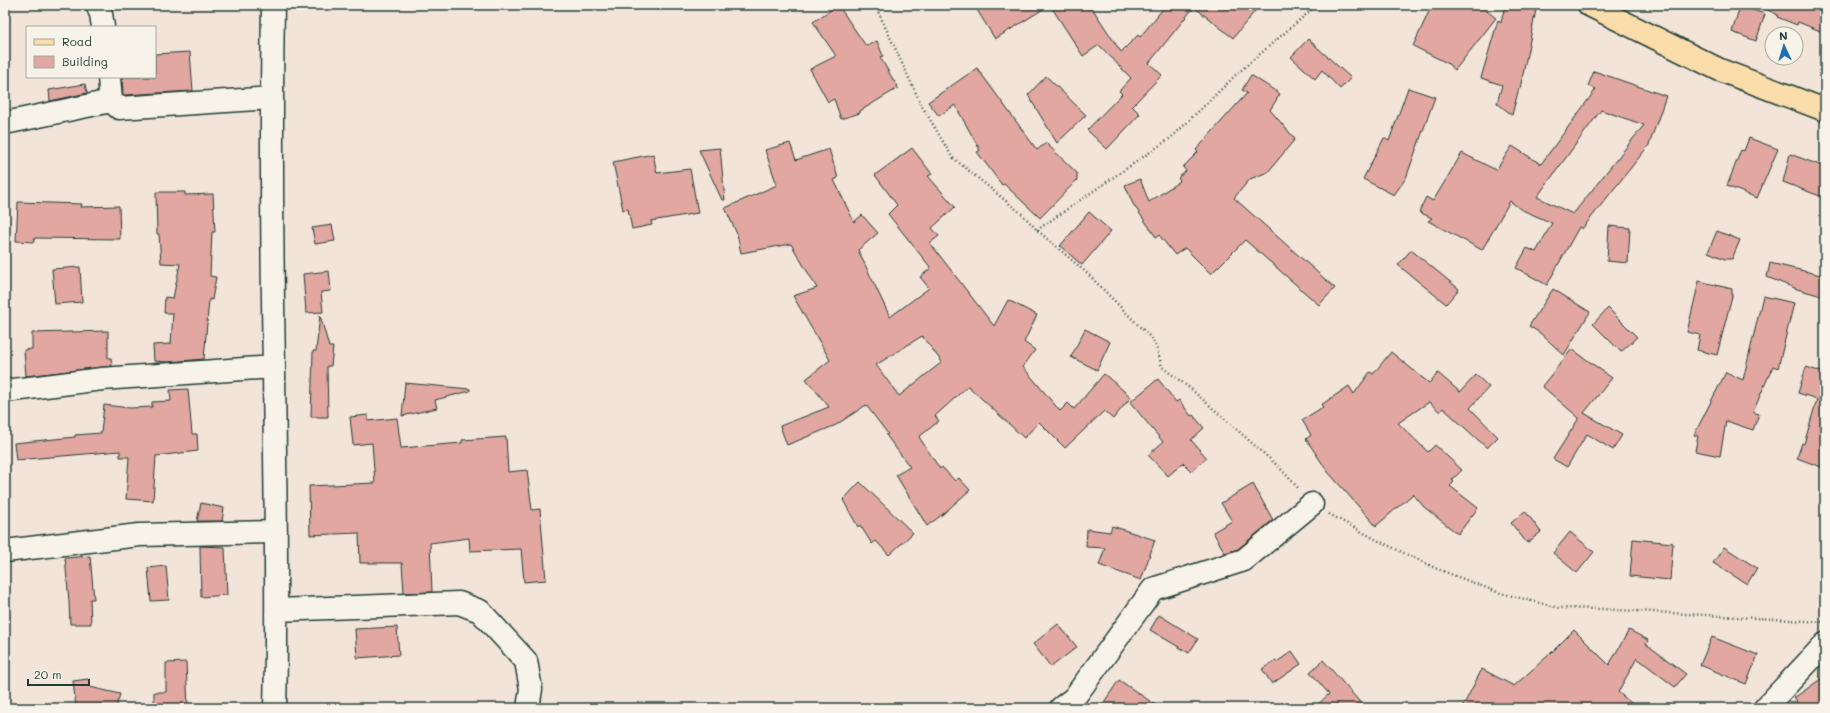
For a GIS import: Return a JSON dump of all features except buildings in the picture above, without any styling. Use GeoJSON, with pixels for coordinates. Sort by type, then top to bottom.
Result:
{"type":"FeatureCollection","features":[{"type":"Feature","properties":{"kind":"main road"},"geometry":{"type":"LineString","coordinates":[[1589,5],[1720,70],[1825,110]]}},
{"type":"Feature","properties":{"kind":"street"},"geometry":{"type":"LineString","coordinates":[[96,5],[102,14],[103,26]]}},
{"type":"Feature","properties":{"kind":"street"},"geometry":{"type":"LineString","coordinates":[[273,5],[272,98],[277,610],[275,708]]}},
{"type":"Feature","properties":{"kind":"street"},"geometry":{"type":"LineString","coordinates":[[109,78],[111,101],[119,108],[272,98]]}},
{"type":"Feature","properties":{"kind":"street"},"geometry":{"type":"LineString","coordinates":[[5,123],[111,101]]}},
{"type":"Feature","properties":{"kind":"street"},"geometry":{"type":"LineString","coordinates":[[5,391],[102,379],[274,366]]}},
{"type":"Feature","properties":{"kind":"street"},"geometry":{"type":"LineString","coordinates":[[1061,708],[1074,698],[1153,588],[1244,560],[1312,504]]}},
{"type":"Feature","properties":{"kind":"street"},"geometry":{"type":"LineString","coordinates":[[5,551],[139,534],[276,532]]}},
{"type":"Feature","properties":{"kind":"street"},"geometry":{"type":"LineString","coordinates":[[277,610],[459,603],[480,611],[526,661],[531,689],[528,708]]}},
{"type":"Feature","properties":{"kind":"street"},"geometry":{"type":"LineString","coordinates":[[1765,708],[1825,644]]}},
{"type":"Feature","properties":{"kind":"path"},"geometry":{"type":"LineString","coordinates":[[875,5],[921,104],[952,157],[1022,214],[1037,230],[1088,274],[1151,338],[1156,346],[1162,367],[1191,389],[1279,467],[1312,504],[1377,540],[1435,568],[1497,592],[1559,608],[1610,609],[1825,622]]}},
{"type":"Feature","properties":{"kind":"path"},"geometry":{"type":"LineString","coordinates":[[1037,230],[1172,137],[1239,72],[1317,5]]}}]}
